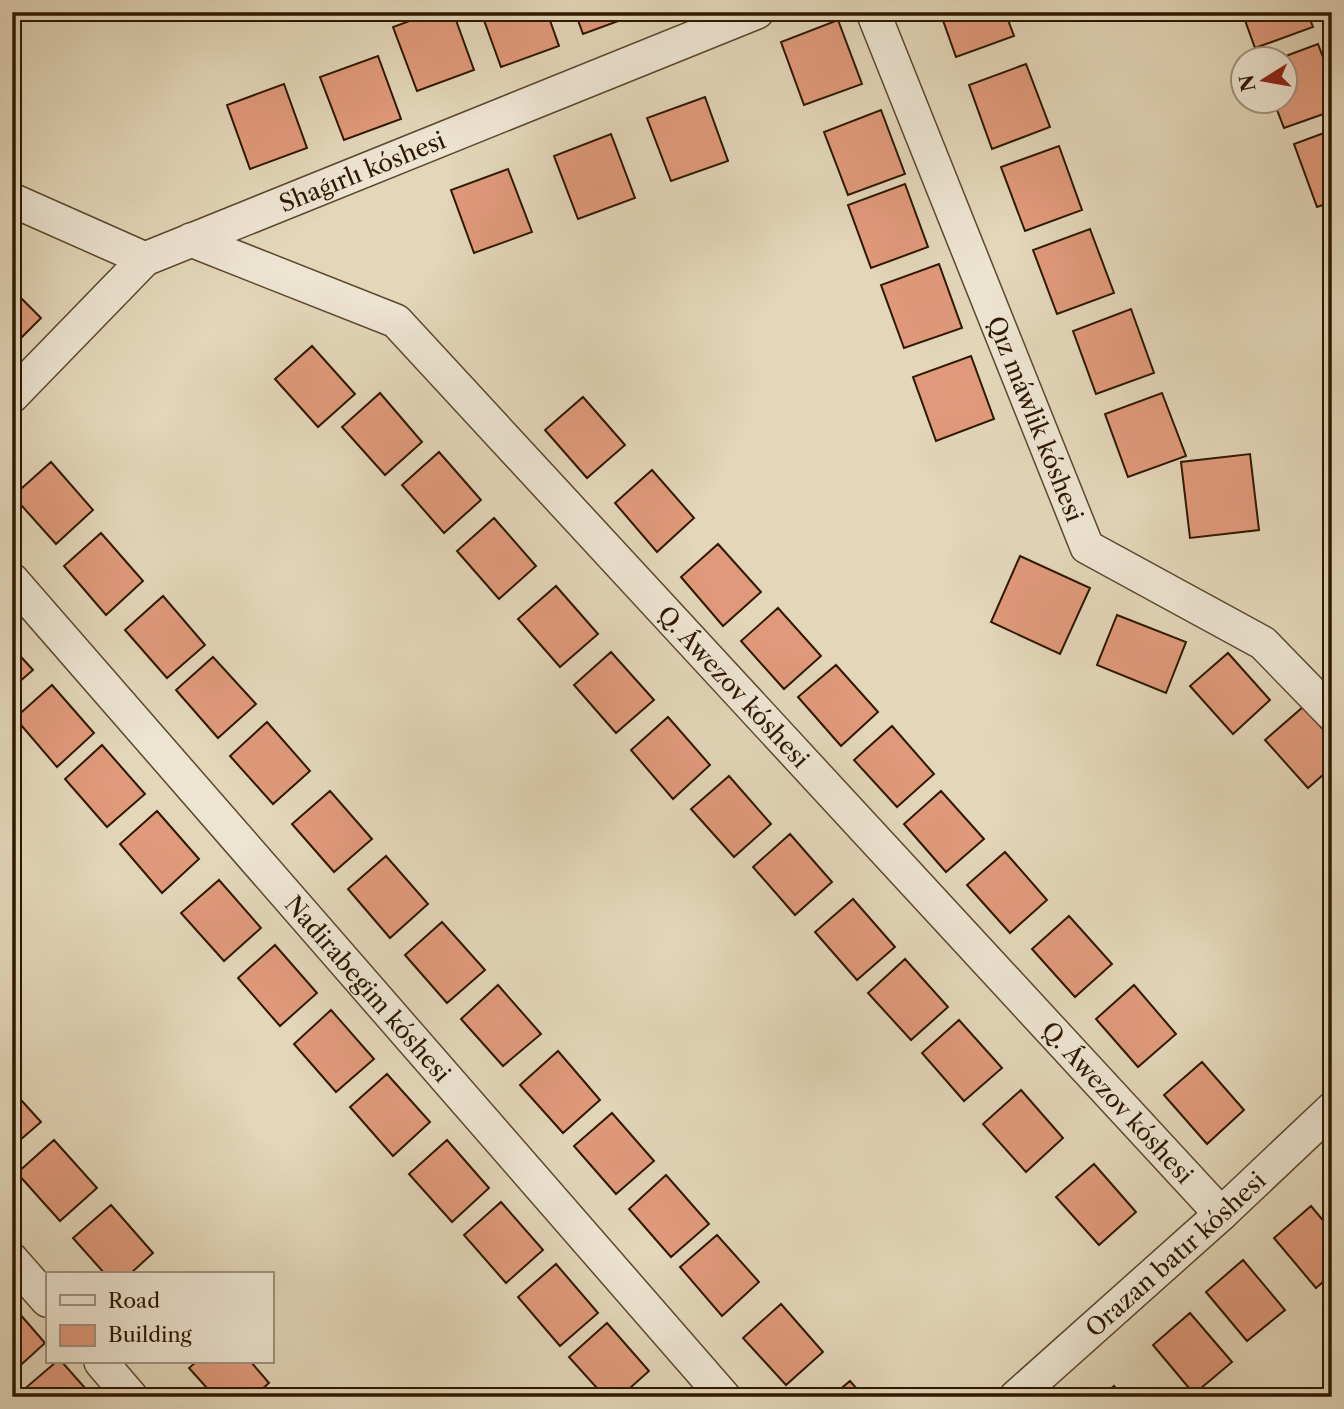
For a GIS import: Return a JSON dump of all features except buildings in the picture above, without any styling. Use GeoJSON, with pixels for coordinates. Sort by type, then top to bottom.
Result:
{"type":"FeatureCollection","features":[{"type":"Feature","properties":{"kind":"street","name":"Shaǵırlı kóshesi"},"geometry":{"type":"LineString","coordinates":[[12,396],[145,259],[757,12]]}},
{"type":"Feature","properties":{"kind":"street","name":"Qız máwlik kóshesi"},"geometry":{"type":"LineString","coordinates":[[873,12],[1087,547],[1263,643],[1332,714]]}},
{"type":"Feature","properties":{"kind":"street"},"geometry":{"type":"LineString","coordinates":[[12,200],[145,259]]}},
{"type":"Feature","properties":{"kind":"street","name":"Q. Áwezov kóshesi"},"geometry":{"type":"LineString","coordinates":[[191,240],[396,321],[1221,1214]]}},
{"type":"Feature","properties":{"kind":"street","name":"Nadirabegim kóshesi"},"geometry":{"type":"LineString","coordinates":[[12,580],[724,1397]]}},
{"type":"Feature","properties":{"kind":"street","name":"Orazan batır kóshesi"},"geometry":{"type":"LineString","coordinates":[[1016,1397],[1221,1214],[1332,1108]]}},
{"type":"Feature","properties":{"kind":"street"},"geometry":{"type":"LineString","coordinates":[[12,1260],[46,1299]]}},
{"type":"Feature","properties":{"kind":"street"},"geometry":{"type":"LineString","coordinates":[[103,1364],[131,1397]]}}]}
